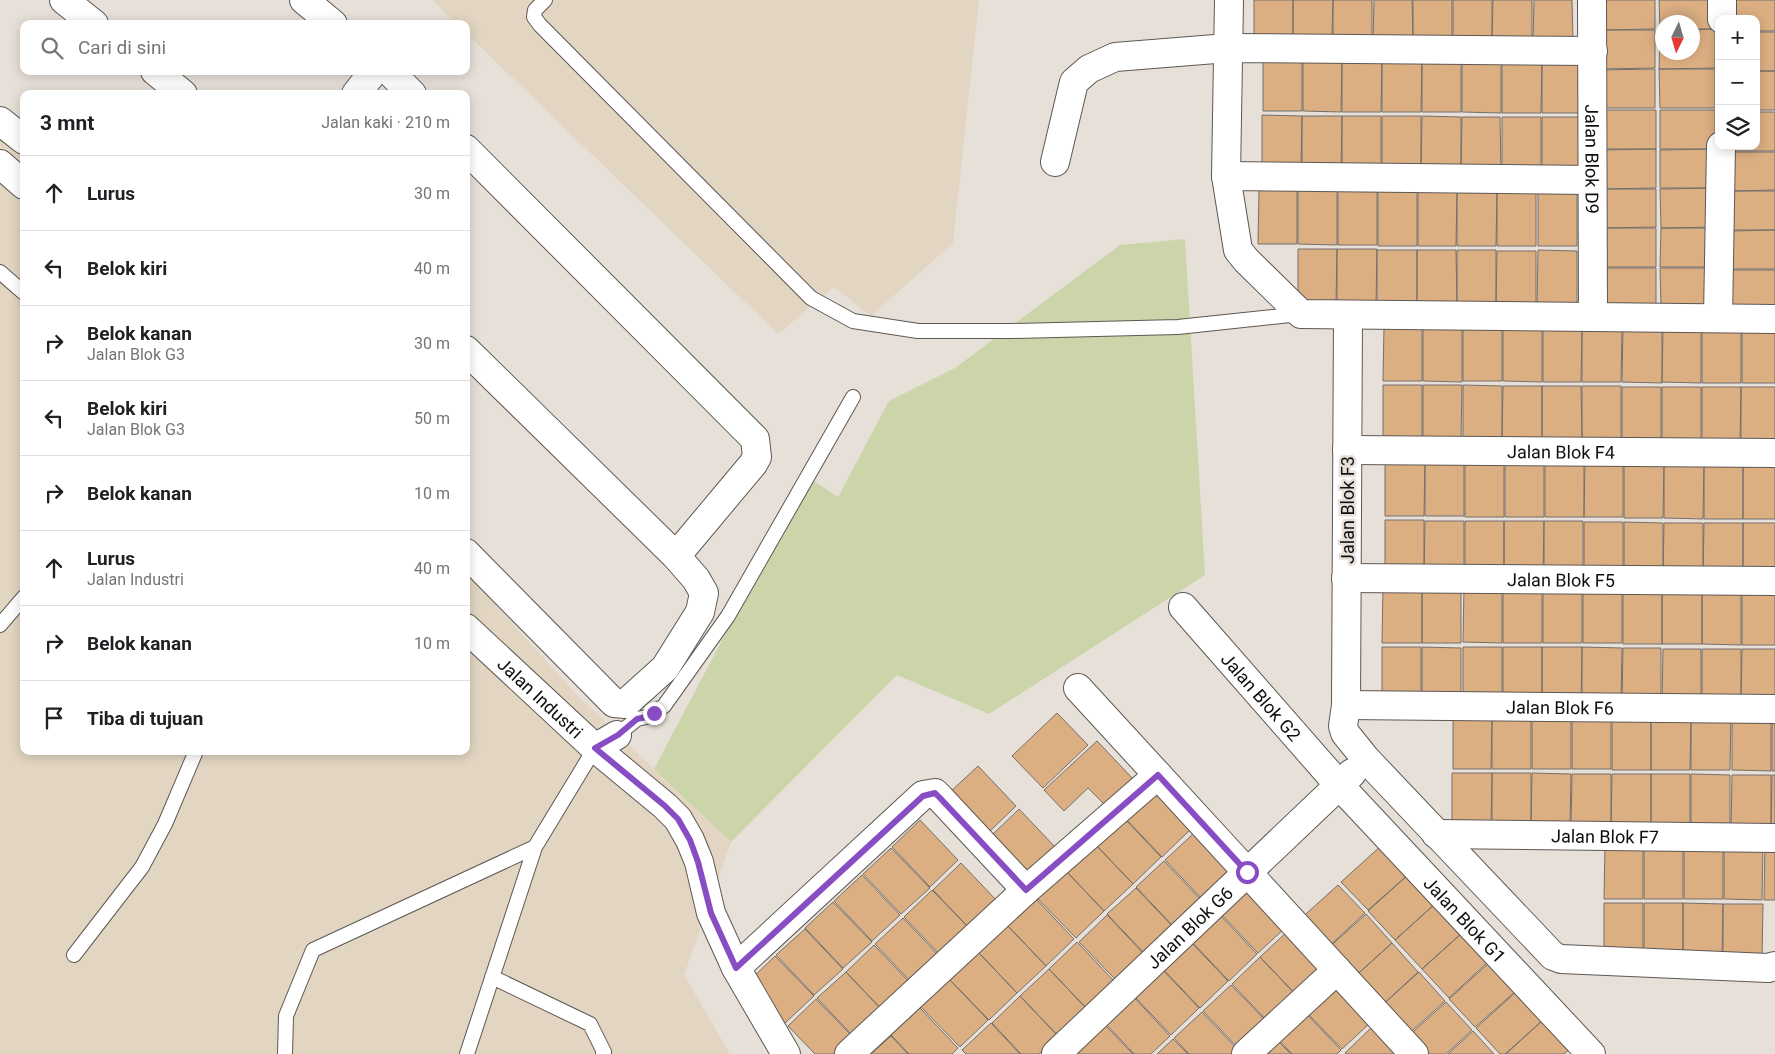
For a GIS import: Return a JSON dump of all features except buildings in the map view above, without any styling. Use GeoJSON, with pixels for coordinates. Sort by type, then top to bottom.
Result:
{"type":"FeatureCollection","features":[{"type":"Feature","properties":{"kind":"street"},"geometry":{"type":"LineString","coordinates":[[64,0],[89,20]]}},
{"type":"Feature","properties":{"kind":"street"},"geometry":{"type":"LineString","coordinates":[[304,0],[328,20]]}},
{"type":"Feature","properties":{"kind":"street"},"geometry":{"type":"LineString","coordinates":[[1229,0],[1226,176],[1238,250],[1301,314],[1775,319]]}},
{"type":"Feature","properties":{"kind":"street","name":"Jalan Blok D9"},"geometry":{"type":"LineString","coordinates":[[1592,0],[1593,317]]}},
{"type":"Feature","properties":{"kind":"street"},"geometry":{"type":"LineString","coordinates":[[1722,0],[1722,15]]}},
{"type":"Feature","properties":{"kind":"street"},"geometry":{"type":"LineString","coordinates":[[1055,162],[1074,82],[1088,70],[1115,57],[1228,48],[1592,50]]}},
{"type":"Feature","properties":{"kind":"street"},"geometry":{"type":"LineString","coordinates":[[160,75],[178,90]]}},
{"type":"Feature","properties":{"kind":"street"},"geometry":{"type":"LineString","coordinates":[[359,90],[371,75]]}},
{"type":"Feature","properties":{"kind":"street"},"geometry":{"type":"LineString","coordinates":[[393,75],[408,90]]}},
{"type":"Feature","properties":{"kind":"street"},"geometry":{"type":"LineString","coordinates":[[0,120],[20,137]]}},
{"type":"Feature","properties":{"kind":"street"},"geometry":{"type":"LineString","coordinates":[[1718,318],[1720,150]]}},
{"type":"Feature","properties":{"kind":"street"},"geometry":{"type":"LineString","coordinates":[[470,152],[755,439],[758,450],[753,464],[676,556]]}},
{"type":"Feature","properties":{"kind":"street"},"geometry":{"type":"LineString","coordinates":[[0,164],[20,182]]}},
{"type":"Feature","properties":{"kind":"street"},"geometry":{"type":"LineString","coordinates":[[1226,176],[1592,180]]}},
{"type":"Feature","properties":{"kind":"street","name":"Jalan Blok F3"},"geometry":{"type":"LineString","coordinates":[[1348,315],[1346,705],[1343,726],[1345,733],[1366,759],[1553,956],[1561,959],[1768,968],[1775,966]]}},
{"type":"Feature","properties":{"kind":"street"},"geometry":{"type":"LineString","coordinates":[[470,354],[676,556],[696,578],[704,593],[700,612],[665,668],[625,704],[620,704],[614,703],[470,557]]}},
{"type":"Feature","properties":{"kind":"street","name":"Jalan Blok F4"},"geometry":{"type":"LineString","coordinates":[[1347,450],[1775,453]]}},
{"type":"Feature","properties":{"kind":"street","name":"Jalan Blok F5"},"geometry":{"type":"LineString","coordinates":[[1346,578],[1775,581]]}},
{"type":"Feature","properties":{"kind":"street","name":"Jalan Blok G2"},"geometry":{"type":"LineString","coordinates":[[1183,607],[1338,786]]}},
{"type":"Feature","properties":{"kind":"street","name":"Jalan Industri"},"geometry":{"type":"LineString","coordinates":[[470,631],[606,742],[678,819],[690,840],[698,862],[711,913],[736,968],[786,1054]]}},
{"type":"Feature","properties":{"kind":"street"},"geometry":{"type":"LineString","coordinates":[[1078,688],[1414,1054]]}},
{"type":"Feature","properties":{"kind":"street","name":"Jalan Blok F6"},"geometry":{"type":"LineString","coordinates":[[1346,705],[1775,708]]}},
{"type":"Feature","properties":{"kind":"street","name":"Jalan Blok G6"},"geometry":{"type":"LineString","coordinates":[[1056,1054],[1366,759]]}},
{"type":"Feature","properties":{"kind":"street"},"geometry":{"type":"LineString","coordinates":[[848,1054],[1026,890],[1158,775]]}},
{"type":"Feature","properties":{"kind":"street","name":"Jalan Blok G1"},"geometry":{"type":"LineString","coordinates":[[1338,786],[1591,1054]]}},
{"type":"Feature","properties":{"kind":"street"},"geometry":{"type":"LineString","coordinates":[[736,968],[909,808],[928,794],[935,793],[1026,890]]}},
{"type":"Feature","properties":{"kind":"street","name":"Jalan Blok F7"},"geometry":{"type":"LineString","coordinates":[[1436,834],[1775,838]]}},
{"type":"Feature","properties":{"kind":"street"},"geometry":{"type":"LineString","coordinates":[[1246,1054],[1337,970]]}},
{"type":"Feature","properties":{"kind":"lane"},"geometry":{"type":"LineString","coordinates":[[545,0],[535,10],[534,17],[540,25],[811,298],[853,321],[918,331],[1011,331],[1178,327],[1301,314]]}},
{"type":"Feature","properties":{"kind":"lane"},"geometry":{"type":"LineString","coordinates":[[0,272],[20,290]]}},
{"type":"Feature","properties":{"kind":"lane"},"geometry":{"type":"LineString","coordinates":[[467,1054],[536,847],[606,742],[637,719],[646,717],[664,706],[728,616],[853,397]]}},
{"type":"Feature","properties":{"kind":"lane"},"geometry":{"type":"LineString","coordinates":[[0,625],[20,602]]}},
{"type":"Feature","properties":{"kind":"lane"},"geometry":{"type":"LineString","coordinates":[[74,955],[142,867],[165,824],[194,755]]}},
{"type":"Feature","properties":{"kind":"lane"},"geometry":{"type":"LineString","coordinates":[[285,1054],[286,1016],[313,950],[536,847]]}},
{"type":"Feature","properties":{"kind":"lane"},"geometry":{"type":"LineString","coordinates":[[492,977],[590,1024],[604,1054]]}},
{"type":"Feature","properties":{"kind":"shaded area"},"geometry":{"type":"Polygon","coordinates":[[[435,0],[979,0],[953,243],[871,316],[834,287],[778,334],[470,37],[470,20],[453,20],[434,2],[435,0]]]}},
{"type":"Feature","properties":{"kind":"shaded area"},"geometry":{"type":"Polygon","coordinates":[[[0,138],[20,153],[20,755],[470,755],[470,576],[576,694],[731,842],[684,975],[730,1054],[0,1054],[0,138]]]}},
{"type":"Feature","properties":{"kind":"green space"},"geometry":{"type":"Polygon","coordinates":[[[1185,239],[1205,575],[989,714],[897,675],[731,842],[654,769],[808,477],[838,497],[889,401],[955,368],[1120,245],[1185,239]]]}},
{"type":"Feature","properties":{"kind":"route"},"geometry":{"type":"LineString","coordinates":[[654,713],[637,719],[618,735],[595,748],[678,819],[690,840],[698,862],[711,913],[736,968],[923,796],[928,794],[935,793],[1026,890],[1158,775],[1247,872]]}}]}
